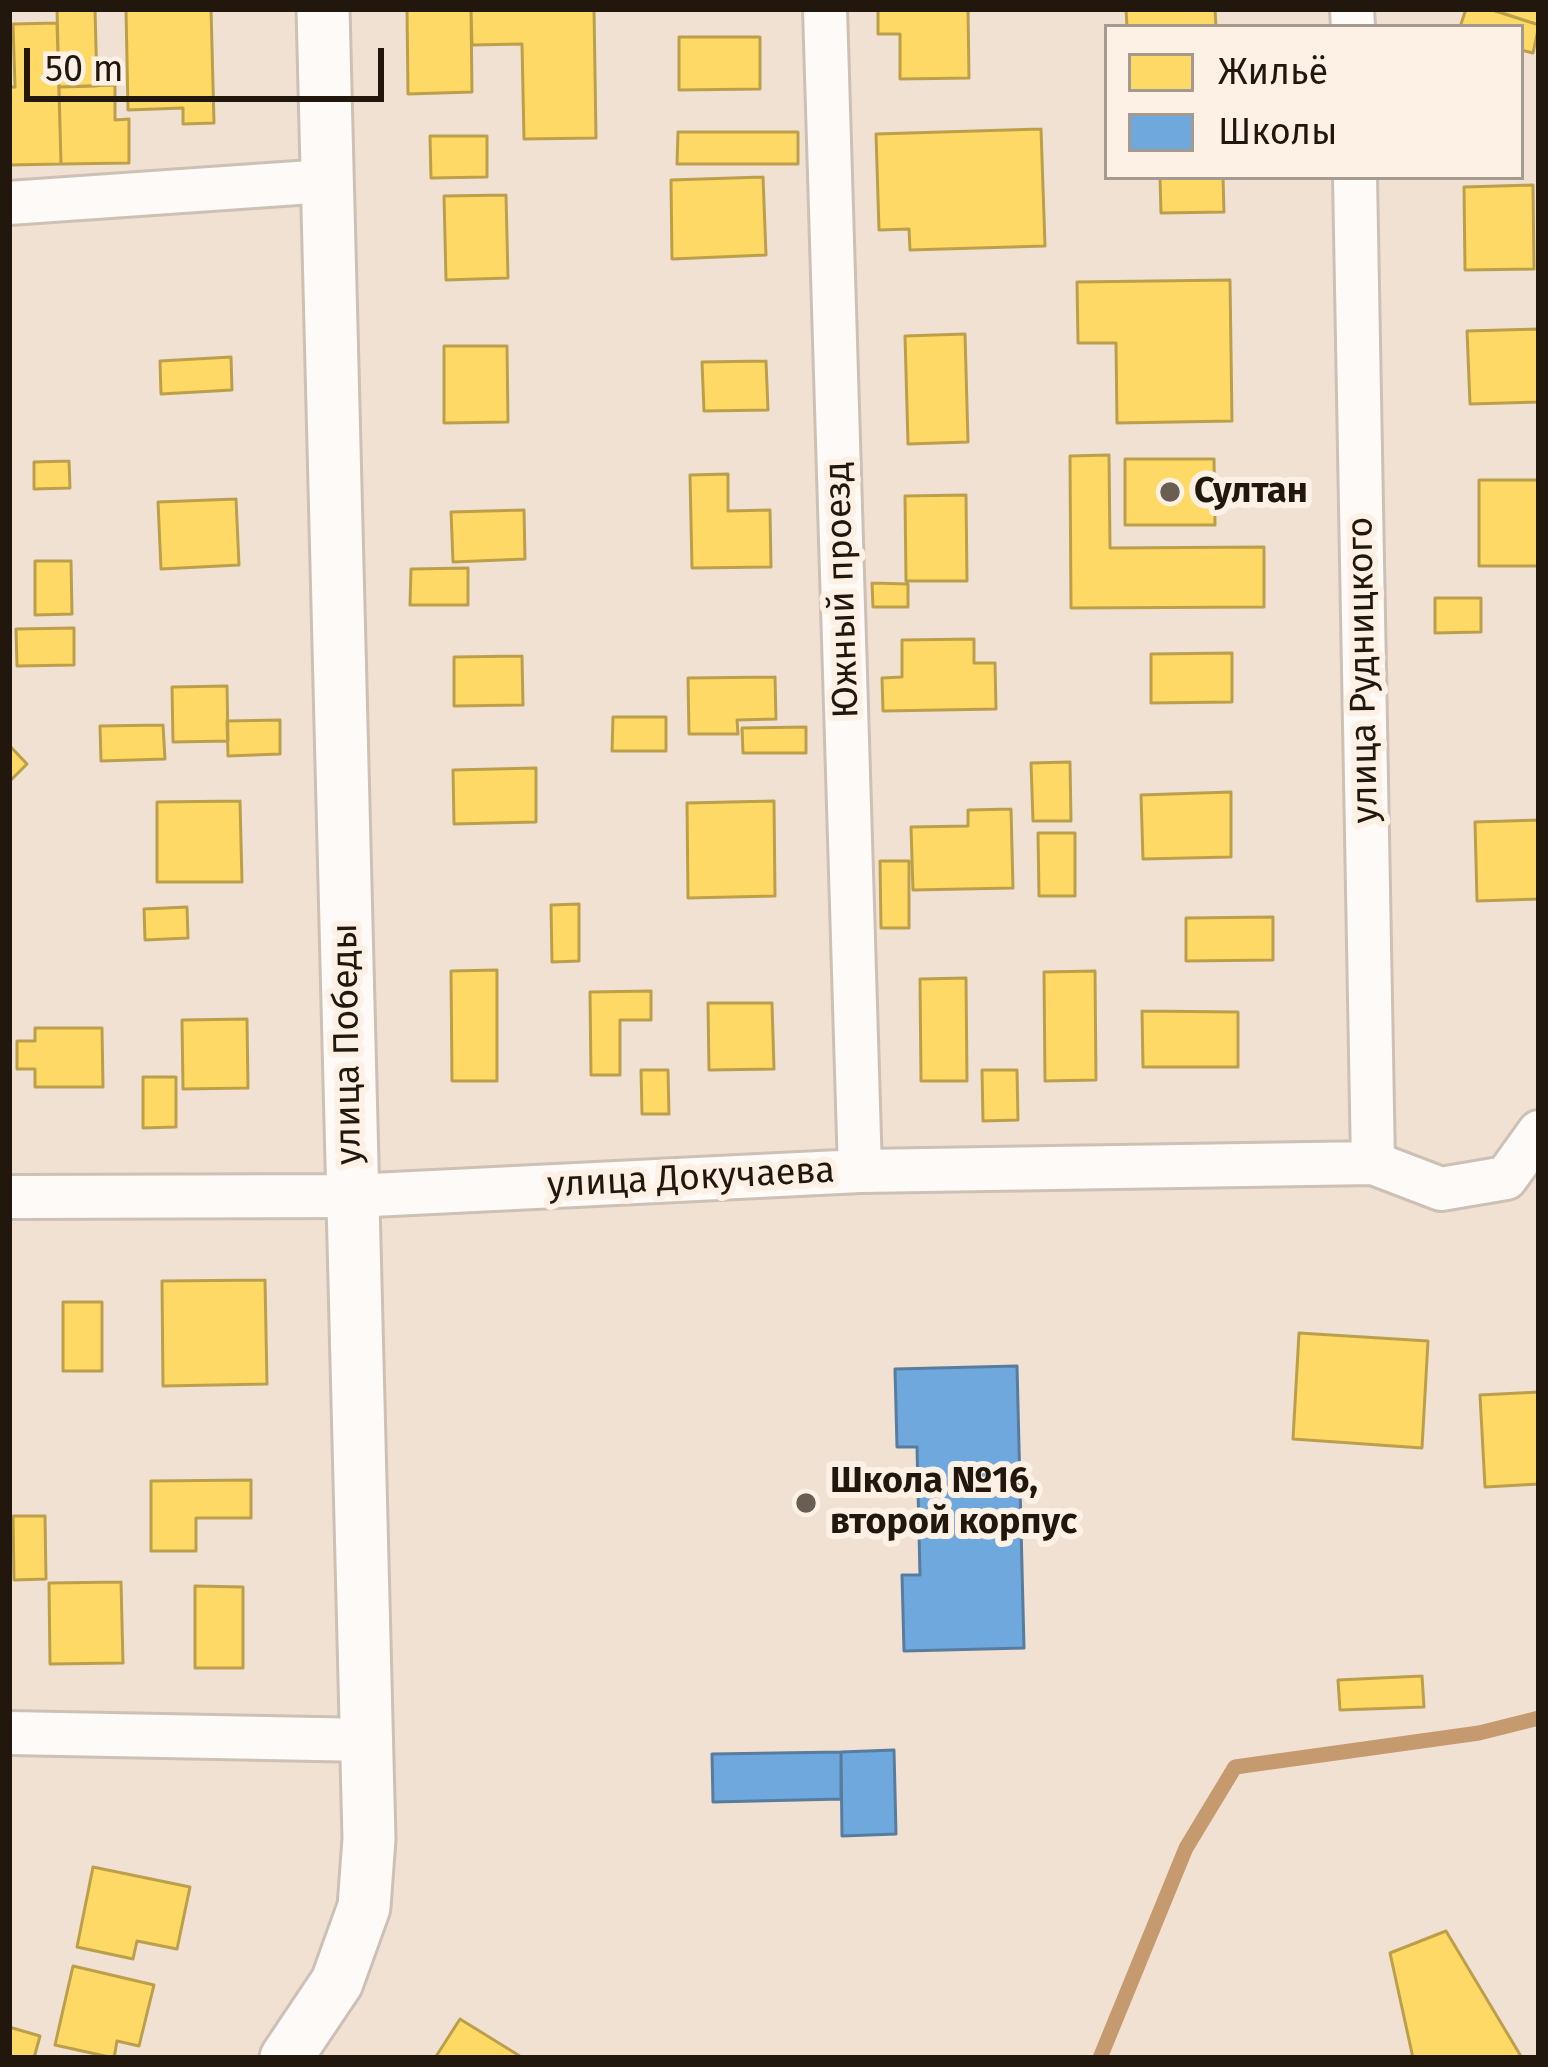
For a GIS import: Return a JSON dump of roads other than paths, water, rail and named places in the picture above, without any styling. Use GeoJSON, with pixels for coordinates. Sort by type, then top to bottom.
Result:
{"type":"FeatureCollection","features":[{"type":"Feature","properties":{"kind":"street","name":"улица Победы"},"geometry":{"type":"LineString","coordinates":[[286,2058],[337,1982],[364,1907],[370,1839],[323,9]]}},
{"type":"Feature","properties":{"kind":"street","name":"Южный проезд"},"geometry":{"type":"LineString","coordinates":[[825,9],[860,1171]]}},
{"type":"Feature","properties":{"kind":"street","name":"улица Рудницкого"},"geometry":{"type":"LineString","coordinates":[[1355,180],[1373,1162]]}},
{"type":"Feature","properties":{"kind":"street"},"geometry":{"type":"LineString","coordinates":[[9,203],[326,181]]}},
{"type":"Feature","properties":{"kind":"street"},"geometry":{"type":"LineString","coordinates":[[1373,1162],[1441,1189],[1506,1178],[1539,1132]]}},
{"type":"Feature","properties":{"kind":"street","name":"улица Докучаева"},"geometry":{"type":"LineString","coordinates":[[9,1197],[352,1196],[860,1171],[1373,1162]]}},
{"type":"Feature","properties":{"kind":"street"},"geometry":{"type":"LineString","coordinates":[[9,1733],[368,1740]]}},
{"type":"Feature","properties":{"kind":"waterway"},"geometry":{"type":"LineString","coordinates":[[1100,2058],[1186,1848],[1235,1767],[1479,1733],[1539,1718]]}},
{"type":"Feature","properties":{"kind":"place","name":"Султан"},"geometry":{"type":"Point","coordinates":[1170,492]}},
{"type":"Feature","properties":{"kind":"place","name":"Школа №16, второй корпус"},"geometry":{"type":"Point","coordinates":[806,1503]}}]}
